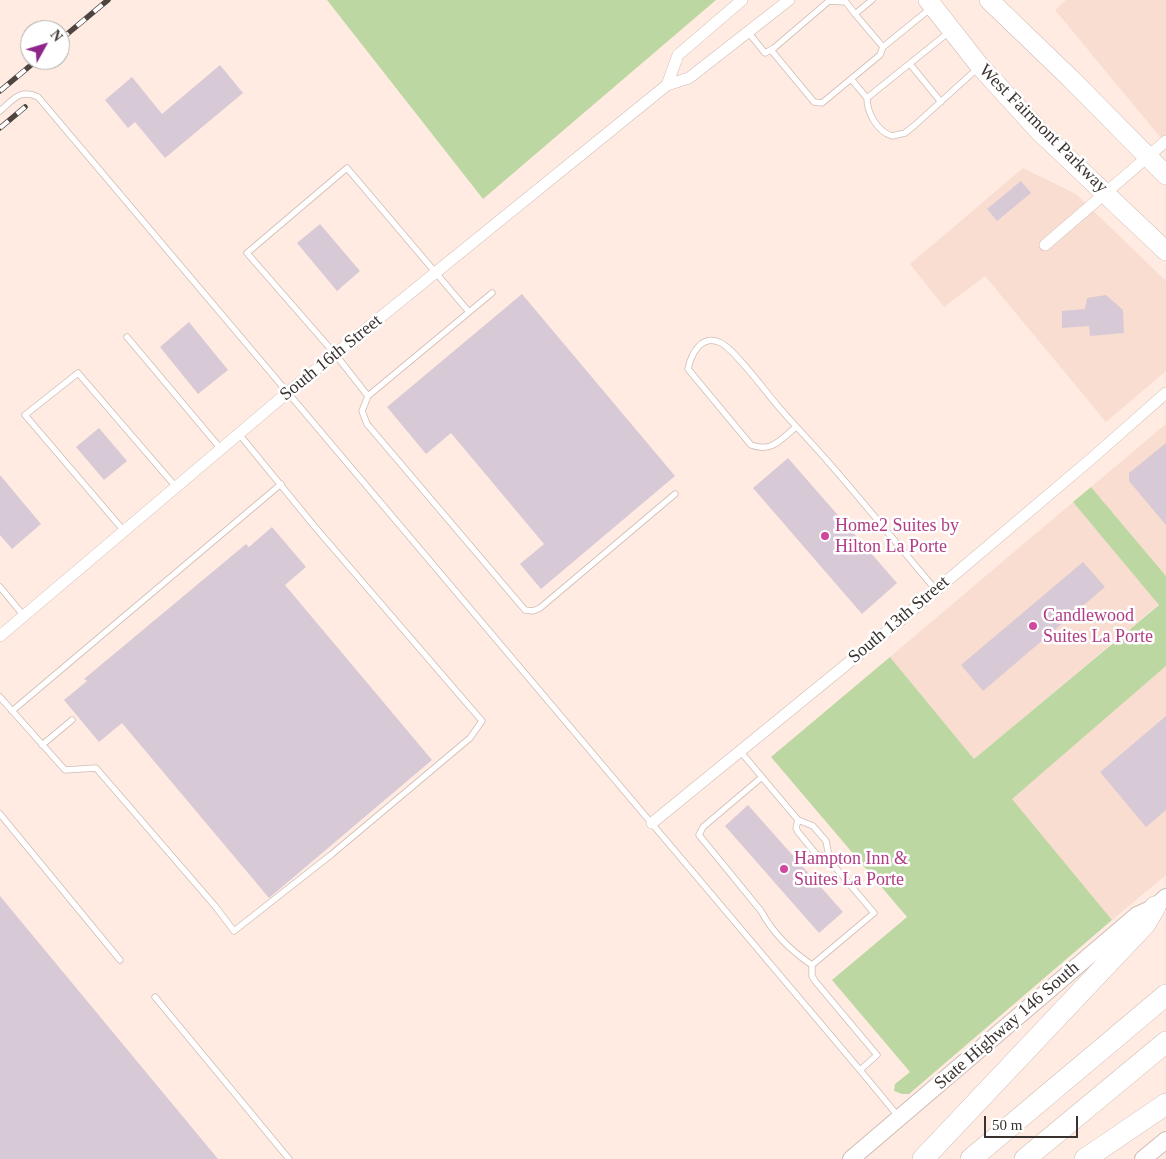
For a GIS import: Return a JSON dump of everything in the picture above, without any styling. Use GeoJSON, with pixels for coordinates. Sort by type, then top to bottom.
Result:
{"type":"FeatureCollection","features":[{"type":"Feature","properties":{"kind":"highway"},"geometry":{"type":"LineString","coordinates":[[923,1159],[1145,924],[1160,902]]}},
{"type":"Feature","properties":{"kind":"highway"},"geometry":{"type":"LineString","coordinates":[[971,1159],[1166,995]]}},
{"type":"Feature","properties":{"kind":"highway"},"geometry":{"type":"LineString","coordinates":[[1025,1159],[1166,1042]]}},
{"type":"Feature","properties":{"kind":"highway"},"geometry":{"type":"LineString","coordinates":[[1085,1159],[1166,1104]]}},
{"type":"Feature","properties":{"kind":"main road"},"geometry":{"type":"LineString","coordinates":[[988,0],[1166,175]]}},
{"type":"Feature","properties":{"kind":"main road","name":"West Fairmont Parkway"},"geometry":{"type":"LineString","coordinates":[[931,3],[980,66],[1039,130],[1166,251]]}},
{"type":"Feature","properties":{"kind":"main road","name":"State Highway 146 South"},"geometry":{"type":"LineString","coordinates":[[851,1159],[1137,915],[1160,902]]}},
{"type":"Feature","properties":{"kind":"main road"},"geometry":{"type":"LineString","coordinates":[[1143,1159],[1166,1140]]}},
{"type":"Feature","properties":{"kind":"street"},"geometry":{"type":"LineString","coordinates":[[667,85],[678,55],[742,0]]}},
{"type":"Feature","properties":{"kind":"street","name":"South 16th Street"},"geometry":{"type":"LineString","coordinates":[[0,636],[287,393],[667,85],[690,78],[789,0]]}},
{"type":"Feature","properties":{"kind":"street"},"geometry":{"type":"LineString","coordinates":[[1045,245],[1166,141]]}},
{"type":"Feature","properties":{"kind":"street","name":"South 13th Street"},"geometry":{"type":"LineString","coordinates":[[652,823],[936,590],[1166,393]]}},
{"type":"Feature","properties":{"kind":"lane"},"geometry":{"type":"LineString","coordinates":[[855,14],[872,0]]}},
{"type":"Feature","properties":{"kind":"lane"},"geometry":{"type":"LineString","coordinates":[[748,32],[765,53],[829,1],[846,2],[883,47]]}},
{"type":"Feature","properties":{"kind":"lane"},"geometry":{"type":"LineString","coordinates":[[771,50],[814,102],[822,103],[880,55],[883,47],[931,3]]}},
{"type":"Feature","properties":{"kind":"lane"},"geometry":{"type":"LineString","coordinates":[[867,98],[952,30]]}},
{"type":"Feature","properties":{"kind":"lane"},"geometry":{"type":"LineString","coordinates":[[910,64],[941,102]]}},
{"type":"Feature","properties":{"kind":"lane"},"geometry":{"type":"LineString","coordinates":[[851,79],[867,98],[872,118],[886,134],[892,136],[905,133],[980,66]]}},
{"type":"Feature","properties":{"kind":"lane"},"geometry":{"type":"LineString","coordinates":[[0,111],[17,96],[24,93],[38,97],[900,1118]]}},
{"type":"Feature","properties":{"kind":"lane"},"geometry":{"type":"LineString","coordinates":[[368,396],[335,354],[247,253],[347,168],[469,312]]}},
{"type":"Feature","properties":{"kind":"lane"},"geometry":{"type":"LineString","coordinates":[[492,293],[368,396],[362,411],[367,424],[525,610],[532,611],[540,608],[675,494]]}},
{"type":"Feature","properties":{"kind":"lane"},"geometry":{"type":"LineString","coordinates":[[127,337],[221,449]]}},
{"type":"Feature","properties":{"kind":"lane"},"geometry":{"type":"LineString","coordinates":[[796,426],[777,443],[768,447],[760,448],[751,445],[688,369],[694,351],[703,343],[712,340],[722,343],[734,354],[830,464],[936,590]]}},
{"type":"Feature","properties":{"kind":"lane"},"geometry":{"type":"LineString","coordinates":[[124,531],[26,415],[78,372],[176,487]]}},
{"type":"Feature","properties":{"kind":"lane"},"geometry":{"type":"LineString","coordinates":[[0,697],[65,770],[96,768],[215,906],[234,931],[332,854],[470,738],[482,721],[322,535],[239,434]]}},
{"type":"Feature","properties":{"kind":"lane"},"geometry":{"type":"LineString","coordinates":[[12,711],[281,484]]}},
{"type":"Feature","properties":{"kind":"lane"},"geometry":{"type":"LineString","coordinates":[[0,588],[24,616]]}},
{"type":"Feature","properties":{"kind":"lane"},"geometry":{"type":"LineString","coordinates":[[42,745],[72,720]]}},
{"type":"Feature","properties":{"kind":"lane"},"geometry":{"type":"LineString","coordinates":[[740,751],[798,820],[813,826],[826,841],[828,858],[874,913],[812,966],[812,976],[815,981],[877,1055],[860,1070]]}},
{"type":"Feature","properties":{"kind":"lane"},"geometry":{"type":"LineString","coordinates":[[762,777],[703,827],[699,835],[761,911],[766,921],[794,953],[812,966]]}},
{"type":"Feature","properties":{"kind":"lane"},"geometry":{"type":"LineString","coordinates":[[0,814],[120,960]]}},
{"type":"Feature","properties":{"kind":"lane"},"geometry":{"type":"LineString","coordinates":[[798,820],[796,828],[798,832],[816,854],[820,857],[828,858]]}},
{"type":"Feature","properties":{"kind":"lane"},"geometry":{"type":"LineString","coordinates":[[154,997],[289,1159]]}},
{"type":"Feature","properties":{"kind":"shaded area"},"geometry":{"type":"Polygon","coordinates":[[[1066,0],[1166,0],[1166,144],[1055,10],[1066,0]]]}},
{"type":"Feature","properties":{"kind":"shaded area"},"geometry":{"type":"Polygon","coordinates":[[[1023,168],[1076,194],[1166,281],[1166,371],[1106,422],[985,276],[944,307],[910,264],[1023,168]]]}},
{"type":"Feature","properties":{"kind":"shaded area"},"geometry":{"type":"Polygon","coordinates":[[[1166,424],[1166,576],[1091,487],[1166,424]]]}},
{"type":"Feature","properties":{"kind":"shaded area"},"geometry":{"type":"Polygon","coordinates":[[[1073,502],[1159,604],[974,759],[890,657],[1073,502]]]}},
{"type":"Feature","properties":{"kind":"shaded area"},"geometry":{"type":"Polygon","coordinates":[[[1166,666],[1166,875],[1112,920],[1011,799],[1166,666]]]}},
{"type":"Feature","properties":{"kind":"green space"},"geometry":{"type":"Polygon","coordinates":[[[327,0],[716,0],[483,199],[327,0]]]}},
{"type":"Feature","properties":{"kind":"green space"},"geometry":{"type":"Polygon","coordinates":[[[1091,487],[1166,576],[1166,666],[1012,799],[1112,920],[909,1094],[902,1094],[894,1091],[895,1084],[910,1072],[832,980],[907,917],[771,757],[890,657],[974,759],[1159,605],[1073,502],[1091,487]]]}},
{"type":"Feature","properties":{"kind":"building"},"geometry":{"type":"Polygon","coordinates":[[[220,65],[243,93],[165,158],[135,122],[128,128],[105,100],[132,77],[162,114],[220,65]]]}},
{"type":"Feature","properties":{"kind":"building"},"geometry":{"type":"Polygon","coordinates":[[[1021,181],[1031,193],[997,221],[987,209],[1021,181]]]}},
{"type":"Feature","properties":{"kind":"building"},"geometry":{"type":"Polygon","coordinates":[[[320,224],[360,271],[337,291],[297,243],[320,224]]]}},
{"type":"Feature","properties":{"kind":"building"},"geometry":{"type":"Polygon","coordinates":[[[522,294],[675,476],[541,589],[520,564],[544,544],[451,433],[426,454],[387,407],[522,294]]]}},
{"type":"Feature","properties":{"kind":"building"},"geometry":{"type":"Polygon","coordinates":[[[1106,295],[1123,310],[1124,333],[1090,336],[1089,326],[1062,328],[1062,311],[1085,309],[1087,298],[1106,295]]]}},
{"type":"Feature","properties":{"kind":"building"},"geometry":{"type":"Polygon","coordinates":[[[189,322],[228,370],[198,394],[160,347],[189,322]]]}},
{"type":"Feature","properties":{"kind":"building"},"geometry":{"type":"Polygon","coordinates":[[[99,428],[127,461],[104,480],[76,447],[99,428]]]}},
{"type":"Feature","properties":{"kind":"building"},"geometry":{"type":"Polygon","coordinates":[[[1166,443],[1166,525],[1129,481],[1129,473],[1166,443]]]}},
{"type":"Feature","properties":{"kind":"building","name":"Home2 Suites by Hilton La Porte"},"geometry":{"type":"Polygon","coordinates":[[[788,458],[897,583],[862,614],[753,488],[788,458]]]}},
{"type":"Feature","properties":{"kind":"building"},"geometry":{"type":"Polygon","coordinates":[[[0,475],[41,524],[12,549],[0,535],[0,475]]]}},
{"type":"Feature","properties":{"kind":"building"},"geometry":{"type":"Polygon","coordinates":[[[272,527],[306,567],[285,585],[432,760],[269,898],[122,723],[99,742],[64,700],[87,681],[84,679],[246,544],[249,547],[272,527]]]}},
{"type":"Feature","properties":{"kind":"building","name":"Candlewood Suites La Porte"},"geometry":{"type":"Polygon","coordinates":[[[1083,562],[1105,587],[983,691],[961,665],[1083,562]]]}},
{"type":"Feature","properties":{"kind":"building"},"geometry":{"type":"Polygon","coordinates":[[[1166,716],[1166,810],[1146,827],[1100,772],[1166,716]]]}},
{"type":"Feature","properties":{"kind":"building","name":"Hampton Inn & Suites La Porte"},"geometry":{"type":"Polygon","coordinates":[[[748,805],[843,912],[819,933],[725,826],[748,805]]]}},
{"type":"Feature","properties":{"kind":"building"},"geometry":{"type":"Polygon","coordinates":[[[0,896],[218,1159],[0,1159],[0,896]]]}},
{"type":"Feature","properties":{"kind":"railway"},"geometry":{"type":"LineString","coordinates":[[70,32],[108,0]]}},
{"type":"Feature","properties":{"kind":"railway"},"geometry":{"type":"LineString","coordinates":[[0,91],[25,70]]}},
{"type":"Feature","properties":{"kind":"railway"},"geometry":{"type":"LineString","coordinates":[[0,128],[25,107]]}},
{"type":"Feature","properties":{"kind":"place","name":"Home2 Suites by Hilton La Porte"},"geometry":{"type":"Point","coordinates":[825,536]}},
{"type":"Feature","properties":{"kind":"place","name":"Candlewood Suites La Porte"},"geometry":{"type":"Point","coordinates":[1033,626]}},
{"type":"Feature","properties":{"kind":"place","name":"Hampton Inn & Suites La Porte"},"geometry":{"type":"Point","coordinates":[784,869]}}]}
